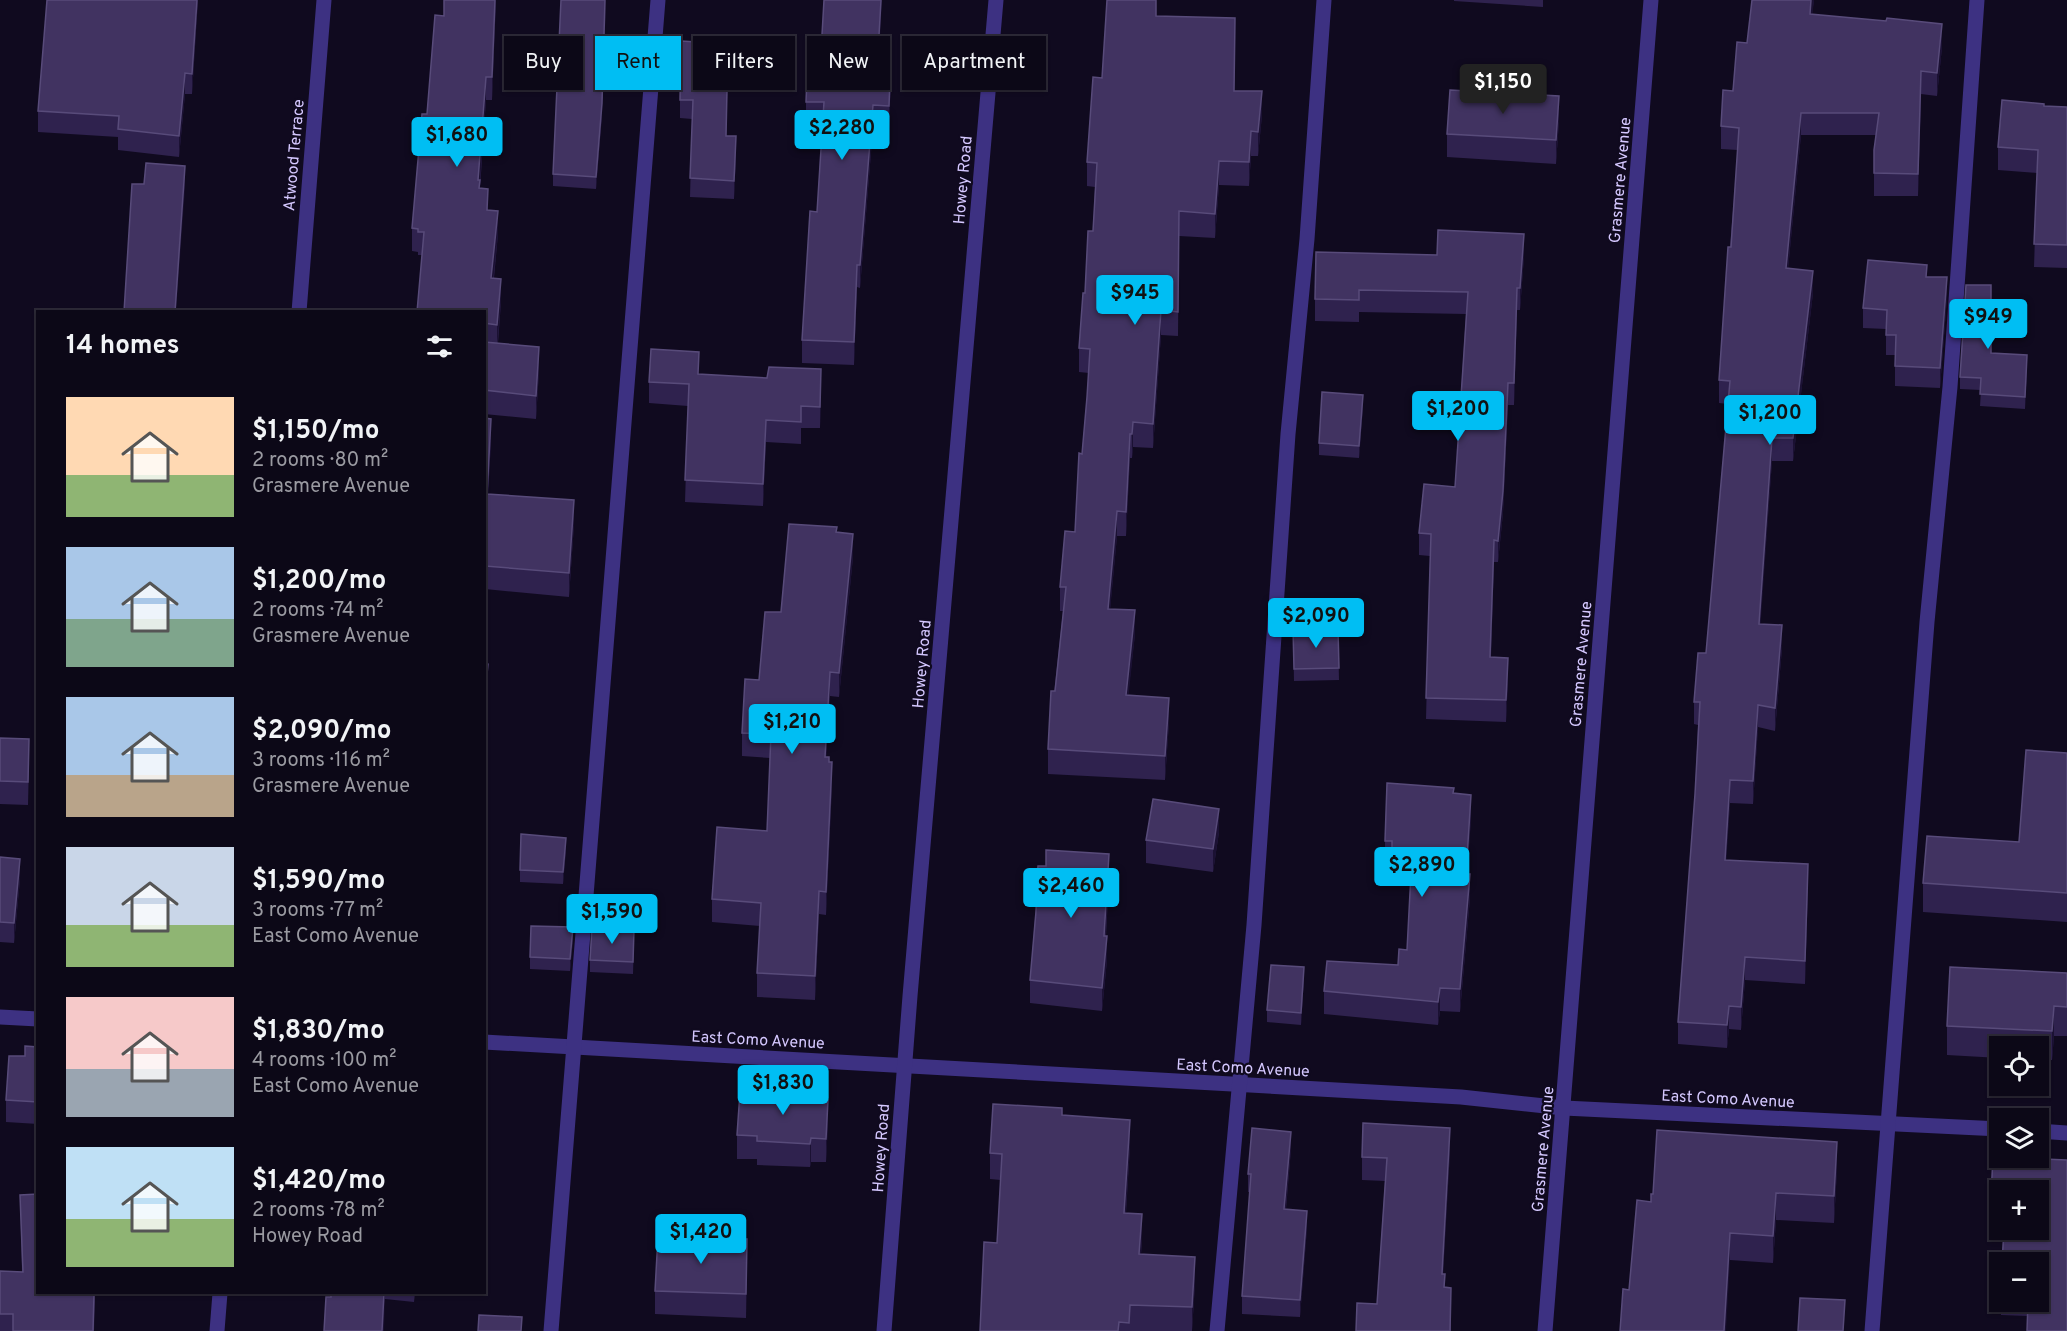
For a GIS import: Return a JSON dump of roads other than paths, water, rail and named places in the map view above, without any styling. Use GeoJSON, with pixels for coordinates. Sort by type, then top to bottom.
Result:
{"type":"FeatureCollection","features":[{"type":"Feature","properties":{"kind":"street","name":"Atwood Terrace"},"geometry":{"type":"LineString","coordinates":[[299,310],[324,0]]}},
{"type":"Feature","properties":{"kind":"street"},"geometry":{"type":"LineString","coordinates":[[551,1331],[658,0]]}},
{"type":"Feature","properties":{"kind":"street","name":"Howey Road"},"geometry":{"type":"LineString","coordinates":[[884,1331],[904,1065],[996,0]]}},
{"type":"Feature","properties":{"kind":"street"},"geometry":{"type":"LineString","coordinates":[[1217,1331],[1254,925],[1288,434],[1307,239],[1324,0]]}},
{"type":"Feature","properties":{"kind":"street","name":"Grasmere Avenue"},"geometry":{"type":"LineString","coordinates":[[1545,1331],[1651,0]]}},
{"type":"Feature","properties":{"kind":"street"},"geometry":{"type":"LineString","coordinates":[[1872,1331],[1927,622],[1950,387],[1977,0]]}},
{"type":"Feature","properties":{"kind":"street"},"geometry":{"type":"LineString","coordinates":[[0,1017],[36,1019]]}},
{"type":"Feature","properties":{"kind":"street","name":"East Como Avenue"},"geometry":{"type":"LineString","coordinates":[[486,1042],[1461,1097],[1564,1108],[1989,1129]]}},
{"type":"Feature","properties":{"kind":"street"},"geometry":{"type":"LineString","coordinates":[[2049,1131],[2067,1132]]}},
{"type":"Feature","properties":{"kind":"street"},"geometry":{"type":"LineString","coordinates":[[217,1331],[220,1294]]}}]}
